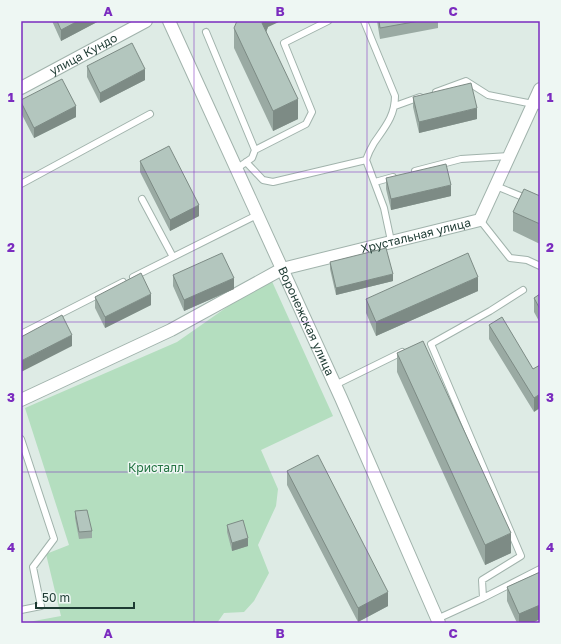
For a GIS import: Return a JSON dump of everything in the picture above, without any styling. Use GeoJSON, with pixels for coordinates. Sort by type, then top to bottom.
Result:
{"type":"FeatureCollection","features":[{"type":"Feature","properties":{"kind":"street","name":"улица Кундо"},"geometry":{"type":"LineString","coordinates":[[21,88],[146,21]]}},
{"type":"Feature","properties":{"kind":"street","name":"Воронежская улица"},"geometry":{"type":"LineString","coordinates":[[169,21],[241,165],[257,215],[335,385],[438,621]]}},
{"type":"Feature","properties":{"kind":"street","name":"Хрустальная улица"},"geometry":{"type":"LineString","coordinates":[[21,400],[171,330],[282,269],[480,220],[509,156],[537,105],[540,89]]}},
{"type":"Feature","properties":{"kind":"lane"},"geometry":{"type":"LineString","coordinates":[[328,21],[284,43],[312,112],[306,124],[255,150],[252,158],[241,165],[263,180],[273,182],[366,160]]}},
{"type":"Feature","properties":{"kind":"lane"},"geometry":{"type":"LineString","coordinates":[[364,21],[395,96],[395,106],[389,123],[373,144],[366,160],[384,208],[391,241]]}},
{"type":"Feature","properties":{"kind":"lane"},"geometry":{"type":"LineString","coordinates":[[206,32],[255,150]]}},
{"type":"Feature","properties":{"kind":"lane"},"geometry":{"type":"LineString","coordinates":[[431,94],[466,81],[488,95],[537,105]]}},
{"type":"Feature","properties":{"kind":"lane"},"geometry":{"type":"LineString","coordinates":[[395,106],[423,96]]}},
{"type":"Feature","properties":{"kind":"lane"},"geometry":{"type":"LineString","coordinates":[[21,184],[150,114]]}},
{"type":"Feature","properties":{"kind":"lane"},"geometry":{"type":"LineString","coordinates":[[411,172],[462,159],[509,156]]}},
{"type":"Feature","properties":{"kind":"lane"},"geometry":{"type":"LineString","coordinates":[[375,182],[396,176]]}},
{"type":"Feature","properties":{"kind":"lane"},"geometry":{"type":"LineString","coordinates":[[496,186],[540,204]]}},
{"type":"Feature","properties":{"kind":"lane"},"geometry":{"type":"LineString","coordinates":[[142,199],[173,257]]}},
{"type":"Feature","properties":{"kind":"lane"},"geometry":{"type":"LineString","coordinates":[[21,334],[257,215]]}},
{"type":"Feature","properties":{"kind":"lane"},"geometry":{"type":"LineString","coordinates":[[480,220],[510,258],[527,260],[540,266]]}},
{"type":"Feature","properties":{"kind":"lane"},"geometry":{"type":"LineString","coordinates":[[424,346],[431,344],[490,311],[523,290]]}},
{"type":"Feature","properties":{"kind":"lane"},"geometry":{"type":"LineString","coordinates":[[431,344],[520,556],[482,580],[483,598]]}},
{"type":"Feature","properties":{"kind":"lane"},"geometry":{"type":"LineString","coordinates":[[335,385],[410,348]]}},
{"type":"Feature","properties":{"kind":"lane"},"geometry":{"type":"LineString","coordinates":[[21,439],[54,539],[33,566],[41,606],[21,610]]}},
{"type":"Feature","properties":{"kind":"lane"},"geometry":{"type":"LineString","coordinates":[[438,621],[540,569]]}},
{"type":"Feature","properties":{"kind":"green space","name":"Кристалл"},"geometry":{"type":"Polygon","coordinates":[[[270,277],[333,416],[261,450],[278,489],[276,506],[258,545],[269,573],[254,601],[244,612],[224,613],[217,623],[23,623],[61,616],[46,554],[69,545],[25,408],[177,342],[270,277]]]}},
{"type":"Feature","properties":{"kind":"building"},"geometry":{"type":"Polygon","coordinates":[[[57,21],[78,21],[61,30],[57,21]]]}},
{"type":"Feature","properties":{"kind":"building"},"geometry":{"type":"Polygon","coordinates":[[[237,21],[263,21],[262,23],[298,99],[273,111],[234,28],[237,21]]]}},
{"type":"Feature","properties":{"kind":"building"},"geometry":{"type":"Polygon","coordinates":[[[379,21],[419,21],[380,28],[379,21]]]}},
{"type":"Feature","properties":{"kind":"building"},"geometry":{"type":"Polygon","coordinates":[[[132,43],[145,69],[100,93],[87,66],[132,43]]]}},
{"type":"Feature","properties":{"kind":"building"},"geometry":{"type":"Polygon","coordinates":[[[62,79],[76,106],[34,128],[21,100],[62,79]]]}},
{"type":"Feature","properties":{"kind":"building"},"geometry":{"type":"Polygon","coordinates":[[[471,83],[477,108],[419,122],[413,97],[471,83]]]}},
{"type":"Feature","properties":{"kind":"building"},"geometry":{"type":"Polygon","coordinates":[[[169,146],[199,205],[170,220],[140,161],[169,146]]]}},
{"type":"Feature","properties":{"kind":"building"},"geometry":{"type":"Polygon","coordinates":[[[446,164],[451,185],[391,199],[386,178],[446,164]]]}},
{"type":"Feature","properties":{"kind":"building"},"geometry":{"type":"Polygon","coordinates":[[[524,189],[540,196],[540,224],[513,212],[524,189]]]}},
{"type":"Feature","properties":{"kind":"building"},"geometry":{"type":"Polygon","coordinates":[[[386,248],[393,274],[336,288],[330,262],[386,248]]]}},
{"type":"Feature","properties":{"kind":"building"},"geometry":{"type":"Polygon","coordinates":[[[222,253],[234,278],[184,300],[173,275],[222,253]]]}},
{"type":"Feature","properties":{"kind":"building"},"geometry":{"type":"Polygon","coordinates":[[[468,253],[478,277],[376,322],[366,299],[468,253]]]}},
{"type":"Feature","properties":{"kind":"building"},"geometry":{"type":"Polygon","coordinates":[[[141,273],[151,294],[105,317],[95,297],[141,273]]]}},
{"type":"Feature","properties":{"kind":"building"},"geometry":{"type":"Polygon","coordinates":[[[540,294],[540,309],[534,298],[540,294]]]}},
{"type":"Feature","properties":{"kind":"building"},"geometry":{"type":"Polygon","coordinates":[[[62,315],[72,335],[21,361],[21,337],[62,315]]]}},
{"type":"Feature","properties":{"kind":"building"},"geometry":{"type":"Polygon","coordinates":[[[502,317],[533,369],[540,365],[540,394],[534,398],[489,325],[502,317]]]}},
{"type":"Feature","properties":{"kind":"building"},"geometry":{"type":"Polygon","coordinates":[[[423,341],[511,533],[485,545],[397,353],[423,341]]]}},
{"type":"Feature","properties":{"kind":"building"},"geometry":{"type":"Polygon","coordinates":[[[318,455],[388,592],[358,608],[287,471],[318,455]]]}},
{"type":"Feature","properties":{"kind":"building"},"geometry":{"type":"Polygon","coordinates":[[[87,510],[92,531],[79,532],[75,511],[87,510]]]}},
{"type":"Feature","properties":{"kind":"building"},"geometry":{"type":"Polygon","coordinates":[[[243,520],[248,538],[232,543],[227,525],[243,520]]]}},
{"type":"Feature","properties":{"kind":"building"},"geometry":{"type":"Polygon","coordinates":[[[540,572],[540,605],[519,614],[507,587],[540,572]]]}}]}
